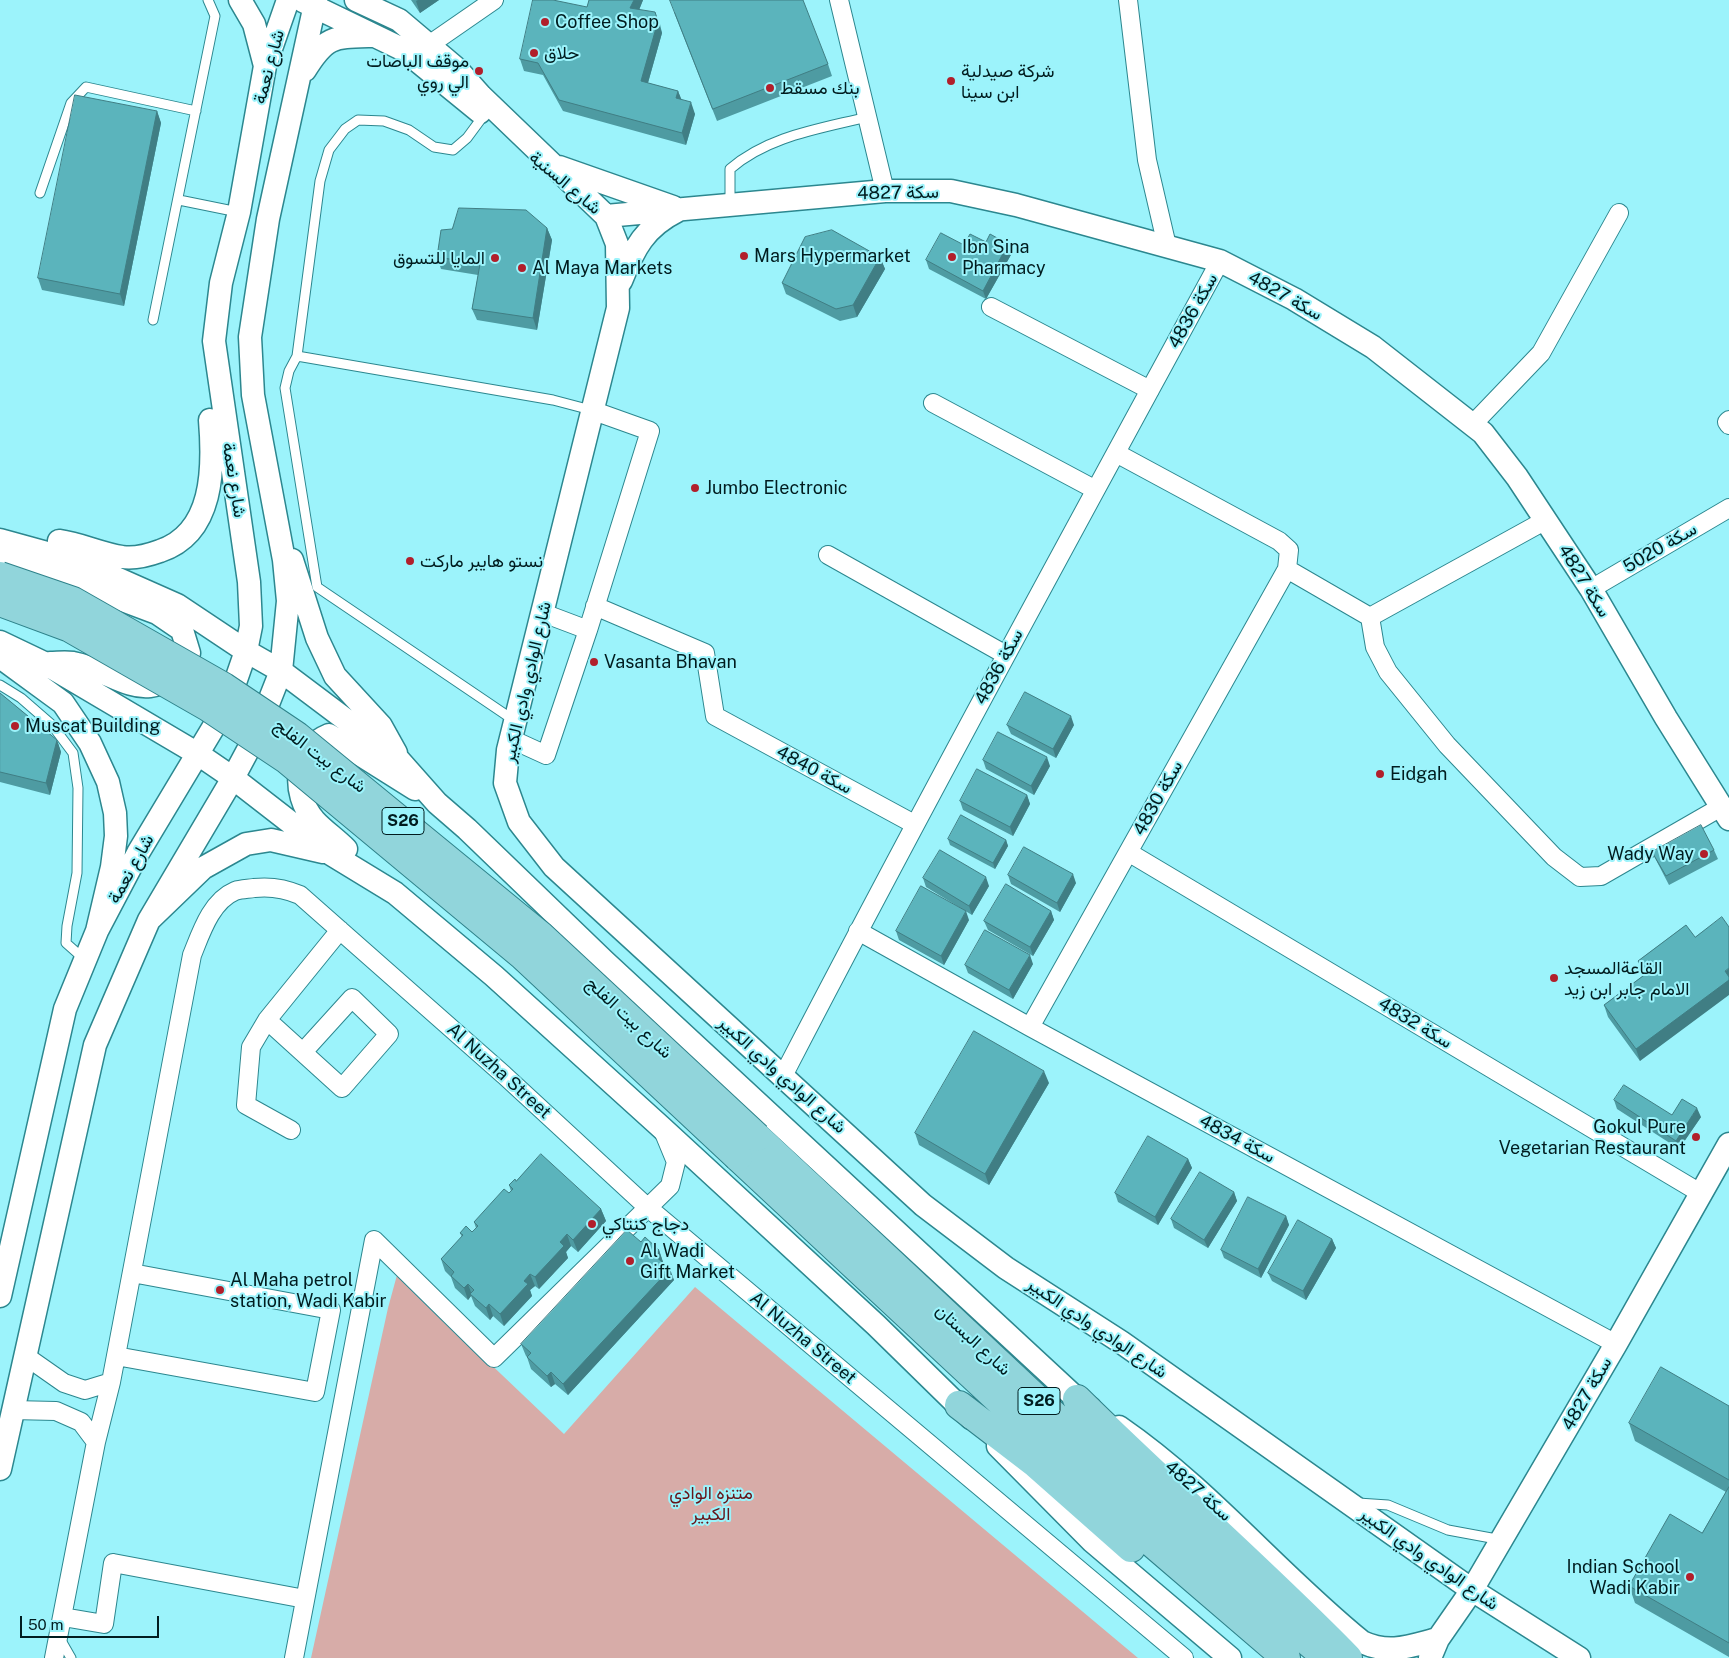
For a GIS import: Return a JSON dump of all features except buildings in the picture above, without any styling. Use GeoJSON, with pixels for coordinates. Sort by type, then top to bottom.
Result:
{"type":"FeatureCollection","features":[{"type":"Feature","properties":{"kind":"main road","name":"شارع بيت الفلج"},"geometry":{"type":"LineString","coordinates":[[0,576],[73,601],[224,688],[298,736],[540,935],[757,1137]]}},
{"type":"Feature","properties":{"kind":"main road","name":"شارع بيت الفلج"},"geometry":{"type":"LineString","coordinates":[[0,602],[78,633],[208,707],[286,759],[523,956],[738,1157]]}},
{"type":"Feature","properties":{"kind":"main road","name":"شارع البستان"},"geometry":{"type":"LineString","coordinates":[[757,1137],[1168,1522],[1327,1658]]}},
{"type":"Feature","properties":{"kind":"main road","name":"شارع البستان"},"geometry":{"type":"LineString","coordinates":[[738,1157],[1152,1542],[1286,1658]]}},
{"type":"Feature","properties":{"kind":"main road"},"geometry":{"type":"LineString","coordinates":[[1078,1399],[1141,1462],[1316,1625],[1348,1658]]}},
{"type":"Feature","properties":{"kind":"main road"},"geometry":{"type":"LineString","coordinates":[[959,1405],[1036,1464],[1217,1624],[1264,1658]]}},
{"type":"Feature","properties":{"kind":"street"},"geometry":{"type":"LineString","coordinates":[[240,0],[254,24],[265,66]]}},
{"type":"Feature","properties":{"kind":"street","name":"شارع نعمة"},"geometry":{"type":"LineString","coordinates":[[97,931],[138,853],[228,703],[246,651],[251,626],[248,582],[214,342],[221,283],[239,212],[265,66],[288,0]]}},
{"type":"Feature","properties":{"kind":"street","name":"شارع السنية"},"geometry":{"type":"LineString","coordinates":[[356,0],[399,20],[457,69],[481,96],[606,216]]}},
{"type":"Feature","properties":{"kind":"street"},"geometry":{"type":"LineString","coordinates":[[385,0],[399,20]]}},
{"type":"Feature","properties":{"kind":"street"},"geometry":{"type":"LineString","coordinates":[[429,45],[494,0]]}},
{"type":"Feature","properties":{"kind":"street"},"geometry":{"type":"LineString","coordinates":[[839,0],[885,190]]}},
{"type":"Feature","properties":{"kind":"street"},"geometry":{"type":"LineString","coordinates":[[1128,0],[1147,160],[1166,246]]}},
{"type":"Feature","properties":{"kind":"street","name":"شارع نعمة"},"geometry":{"type":"LineString","coordinates":[[0,1469],[24,1354],[95,1045],[149,920],[233,778],[255,737],[281,671],[288,601],[277,516],[253,395],[250,337],[268,219],[300,78],[310,2]]}},
{"type":"Feature","properties":{"kind":"street","name":"شارع السنية"},"geometry":{"type":"LineString","coordinates":[[310,2],[404,50],[606,216]]}},
{"type":"Feature","properties":{"kind":"street"},"geometry":{"type":"LineString","coordinates":[[300,78],[319,48],[342,36],[378,36]]}},
{"type":"Feature","properties":{"kind":"street"},"geometry":{"type":"LineString","coordinates":[[551,164],[681,209]]}},
{"type":"Feature","properties":{"kind":"street","name":"سكة 4827"},"geometry":{"type":"LineString","coordinates":[[606,216],[885,190],[951,191],[1016,205],[1220,261],[1294,299],[1373,347],[1484,433],[1517,477],[1591,589],[1666,718],[1725,813]]}},
{"type":"Feature","properties":{"kind":"street"},"geometry":{"type":"LineString","coordinates":[[618,289],[636,248],[647,232],[660,220],[681,209]]}},
{"type":"Feature","properties":{"kind":"street"},"geometry":{"type":"LineString","coordinates":[[1473,424],[1541,352],[1619,213]]}},
{"type":"Feature","properties":{"kind":"street","name":"شارع الوادي وادي الكبير"},"geometry":{"type":"LineString","coordinates":[[606,216],[616,244],[618,308],[594,411],[513,730],[505,783],[519,822],[554,867],[923,1205],[1006,1268],[1121,1342],[1472,1590],[1579,1658]]}},
{"type":"Feature","properties":{"kind":"street","name":"سكة 4836"},"geometry":{"type":"LineString","coordinates":[[783,1076],[914,824],[1094,489],[1116,453],[1220,261]]}},
{"type":"Feature","properties":{"kind":"street"},"geometry":{"type":"LineString","coordinates":[[991,307],[1150,390]]}},
{"type":"Feature","properties":{"kind":"street"},"geometry":{"type":"LineString","coordinates":[[3,546],[60,541],[124,558],[149,555],[170,548],[189,536],[205,508],[213,456],[208,396],[214,342]]}},
{"type":"Feature","properties":{"kind":"street"},"geometry":{"type":"LineString","coordinates":[[933,403],[1094,489]]}},
{"type":"Feature","properties":{"kind":"street"},"geometry":{"type":"LineString","coordinates":[[513,730],[546,755],[588,630],[650,431],[594,411]]}},
{"type":"Feature","properties":{"kind":"street"},"geometry":{"type":"LineString","coordinates":[[1729,420],[1727,422],[1729,425]]}},
{"type":"Feature","properties":{"kind":"street"},"geometry":{"type":"LineString","coordinates":[[1116,453],[1279,541],[1289,550],[1287,569],[1370,617]]}},
{"type":"Feature","properties":{"kind":"street","name":"سكة 5020"},"geometry":{"type":"LineString","coordinates":[[1591,589],[1729,508]]}},
{"type":"Feature","properties":{"kind":"street"},"geometry":{"type":"LineString","coordinates":[[277,516],[317,638],[335,676],[381,726],[398,759]]}},
{"type":"Feature","properties":{"kind":"street"},"geometry":{"type":"LineString","coordinates":[[1370,617],[1546,520]]}},
{"type":"Feature","properties":{"kind":"street"},"geometry":{"type":"LineString","coordinates":[[3,546],[80,562],[177,605],[246,651],[281,671],[398,759],[437,803]]}},
{"type":"Feature","properties":{"kind":"street"},"geometry":{"type":"LineString","coordinates":[[3,546],[157,613],[182,630],[189,653],[182,665],[167,680],[141,688],[73,663],[44,663]]}},
{"type":"Feature","properties":{"kind":"street"},"geometry":{"type":"LineString","coordinates":[[828,555],[1006,655]]}},
{"type":"Feature","properties":{"kind":"street","name":"سكة 4830"},"geometry":{"type":"LineString","coordinates":[[1030,1027],[1287,569]]}},
{"type":"Feature","properties":{"kind":"street","name":"سكة 4840"},"geometry":{"type":"LineString","coordinates":[[595,606],[705,653],[715,716],[914,824]]}},
{"type":"Feature","properties":{"kind":"street"},"geometry":{"type":"LineString","coordinates":[[543,613],[588,630]]}},
{"type":"Feature","properties":{"kind":"street"},"geometry":{"type":"LineString","coordinates":[[1370,617],[1375,647],[1394,679],[1447,745],[1554,857],[1580,878],[1601,876],[1725,813]]}},
{"type":"Feature","properties":{"kind":"street"},"geometry":{"type":"LineString","coordinates":[[0,642],[44,663],[198,754],[233,778],[331,854],[395,893]]}},
{"type":"Feature","properties":{"kind":"street"},"geometry":{"type":"LineString","coordinates":[[0,657],[63,703],[90,743],[108,782],[115,813],[116,836],[112,867],[97,931],[65,1009],[53,1055],[0,1296]]}},
{"type":"Feature","properties":{"kind":"street"},"geometry":{"type":"LineString","coordinates":[[437,803],[329,735],[317,739],[302,758],[298,777],[303,801],[313,819],[395,893],[494,976],[662,1128],[876,1325],[959,1405],[1092,1541],[1230,1658]]}},
{"type":"Feature","properties":{"kind":"street","name":"سكة 4827"},"geometry":{"type":"LineString","coordinates":[[437,803],[467,829],[625,981],[1078,1399],[1149,1448],[1244,1531],[1362,1642],[1378,1649],[1434,1649],[1502,1540],[1729,1144]]}},
{"type":"Feature","properties":{"kind":"street"},"geometry":{"type":"LineString","coordinates":[[149,920],[203,868],[246,844],[271,840],[331,854]]}},
{"type":"Feature","properties":{"kind":"street","name":"سكة 4832"},"geometry":{"type":"LineString","coordinates":[[1128,852],[1702,1194]]}},
{"type":"Feature","properties":{"kind":"street","name":"Al Nuzha Street"},"geometry":{"type":"LineString","coordinates":[[132,1273],[192,955],[204,923],[222,900],[235,891],[266,886],[286,888],[300,895],[340,930],[504,1075],[646,1206],[1184,1658]]}},
{"type":"Feature","properties":{"kind":"street"},"geometry":{"type":"LineString","coordinates":[[291,1130],[246,1105],[251,1047],[267,1020],[340,930]]}},
{"type":"Feature","properties":{"kind":"street","name":"سكة 4834"},"geometry":{"type":"LineString","coordinates":[[858,931],[1030,1027],[1616,1344]]}},
{"type":"Feature","properties":{"kind":"street"},"geometry":{"type":"LineString","coordinates":[[267,1020],[342,1088],[389,1034],[352,998],[303,1052]]}},
{"type":"Feature","properties":{"kind":"street"},"geometry":{"type":"LineString","coordinates":[[294,1658],[374,1240],[494,1358],[646,1206],[670,1186],[676,1162],[662,1128]]}},
{"type":"Feature","properties":{"kind":"street"},"geometry":{"type":"LineString","coordinates":[[54,1658],[96,1442],[111,1382],[116,1356],[132,1273],[331,1310],[314,1392],[116,1356]]}},
{"type":"Feature","properties":{"kind":"street"},"geometry":{"type":"LineString","coordinates":[[24,1354],[64,1384],[85,1390],[111,1382]]}},
{"type":"Feature","properties":{"kind":"street"},"geometry":{"type":"LineString","coordinates":[[12,1410],[56,1411],[81,1422],[96,1442]]}},
{"type":"Feature","properties":{"kind":"street"},"geometry":{"type":"LineString","coordinates":[[63,1617],[104,1624],[114,1563],[306,1598]]}},
{"type":"Feature","properties":{"kind":"lane"},"geometry":{"type":"LineString","coordinates":[[153,320],[215,16],[208,0]]}},
{"type":"Feature","properties":{"kind":"lane"},"geometry":{"type":"LineString","coordinates":[[40,193],[71,103],[86,87],[196,111]]}},
{"type":"Feature","properties":{"kind":"lane"},"geometry":{"type":"LineString","coordinates":[[484,115],[467,138],[453,150],[434,147],[408,130],[384,121],[358,120],[345,129],[329,150],[320,181],[297,356],[288,371],[285,388],[317,587],[479,696],[513,730]]}},
{"type":"Feature","properties":{"kind":"lane"},"geometry":{"type":"LineString","coordinates":[[730,205],[730,169],[757,148],[797,134],[867,116]]}},
{"type":"Feature","properties":{"kind":"lane"},"geometry":{"type":"LineString","coordinates":[[179,200],[239,212]]}},
{"type":"Feature","properties":{"kind":"lane"},"geometry":{"type":"LineString","coordinates":[[297,356],[553,400],[594,411]]}},
{"type":"Feature","properties":{"kind":"lane"},"geometry":{"type":"LineString","coordinates":[[0,685],[21,698],[52,725],[73,753],[78,788],[78,873],[66,926],[66,943],[84,959]]}},
{"type":"Feature","properties":{"kind":"lane"},"geometry":{"type":"LineString","coordinates":[[1348,1502],[1388,1505],[1448,1530],[1502,1540]]}},
{"type":"Feature","properties":{"kind":"lane"},"geometry":{"type":"LineString","coordinates":[[59,1636],[72,1658]]}},
{"type":"Feature","properties":{"kind":"green space","name":"متنزه الوادي الكبير"},"geometry":{"type":"Polygon","coordinates":[[[397,1275],[564,1434],[695,1287],[1138,1658],[311,1658],[388,1308],[397,1275]]]}},
{"type":"Feature","properties":{"kind":"place","name":"Coffee Shop"},"geometry":{"type":"Point","coordinates":[545,22]}},
{"type":"Feature","properties":{"kind":"place","name":"حلاق"},"geometry":{"type":"Point","coordinates":[534,53]}},
{"type":"Feature","properties":{"kind":"place","name":"موقف الباصات الي روي"},"geometry":{"type":"Point","coordinates":[479,71]}},
{"type":"Feature","properties":{"kind":"place","name":"شركة صيدلية ابن سينا"},"geometry":{"type":"Point","coordinates":[951,81]}},
{"type":"Feature","properties":{"kind":"place","name":"بنك مسقط"},"geometry":{"type":"Point","coordinates":[770,88]}},
{"type":"Feature","properties":{"kind":"place","name":"Mars Hypermarket"},"geometry":{"type":"Point","coordinates":[744,256]}},
{"type":"Feature","properties":{"kind":"place","name":"Ibn Sina Pharmacy"},"geometry":{"type":"Point","coordinates":[952,257]}},
{"type":"Feature","properties":{"kind":"place","name":"المايا للتسوق"},"geometry":{"type":"Point","coordinates":[495,258]}},
{"type":"Feature","properties":{"kind":"place","name":"Al Maya Markets"},"geometry":{"type":"Point","coordinates":[522,268]}},
{"type":"Feature","properties":{"kind":"place","name":"Jumbo Electronic"},"geometry":{"type":"Point","coordinates":[695,488]}},
{"type":"Feature","properties":{"kind":"place","name":"نستو هايبر ماركت"},"geometry":{"type":"Point","coordinates":[410,561]}},
{"type":"Feature","properties":{"kind":"place","name":"Vasanta Bhavan"},"geometry":{"type":"Point","coordinates":[594,662]}},
{"type":"Feature","properties":{"kind":"place","name":"Muscat Building"},"geometry":{"type":"Point","coordinates":[15,726]}},
{"type":"Feature","properties":{"kind":"place","name":"Eidgah"},"geometry":{"type":"Point","coordinates":[1380,774]}},
{"type":"Feature","properties":{"kind":"place","name":"Wady Way"},"geometry":{"type":"Point","coordinates":[1704,854]}},
{"type":"Feature","properties":{"kind":"place","name":"القاعةالمسجد الامام جابر ابن زيد"},"geometry":{"type":"Point","coordinates":[1554,978]}},
{"type":"Feature","properties":{"kind":"place","name":"Gokul Pure Vegetarian Restaurant"},"geometry":{"type":"Point","coordinates":[1696,1137]}},
{"type":"Feature","properties":{"kind":"place","name":"دجاج كنتاكي"},"geometry":{"type":"Point","coordinates":[592,1224]}},
{"type":"Feature","properties":{"kind":"place","name":"Al Wadi Gift Market"},"geometry":{"type":"Point","coordinates":[630,1261]}},
{"type":"Feature","properties":{"kind":"place","name":"Al Maha petrol station, Wadi Kabir"},"geometry":{"type":"Point","coordinates":[220,1290]}},
{"type":"Feature","properties":{"kind":"place","name":"Indian School Wadi Kabir"},"geometry":{"type":"Point","coordinates":[1690,1577]}}]}
